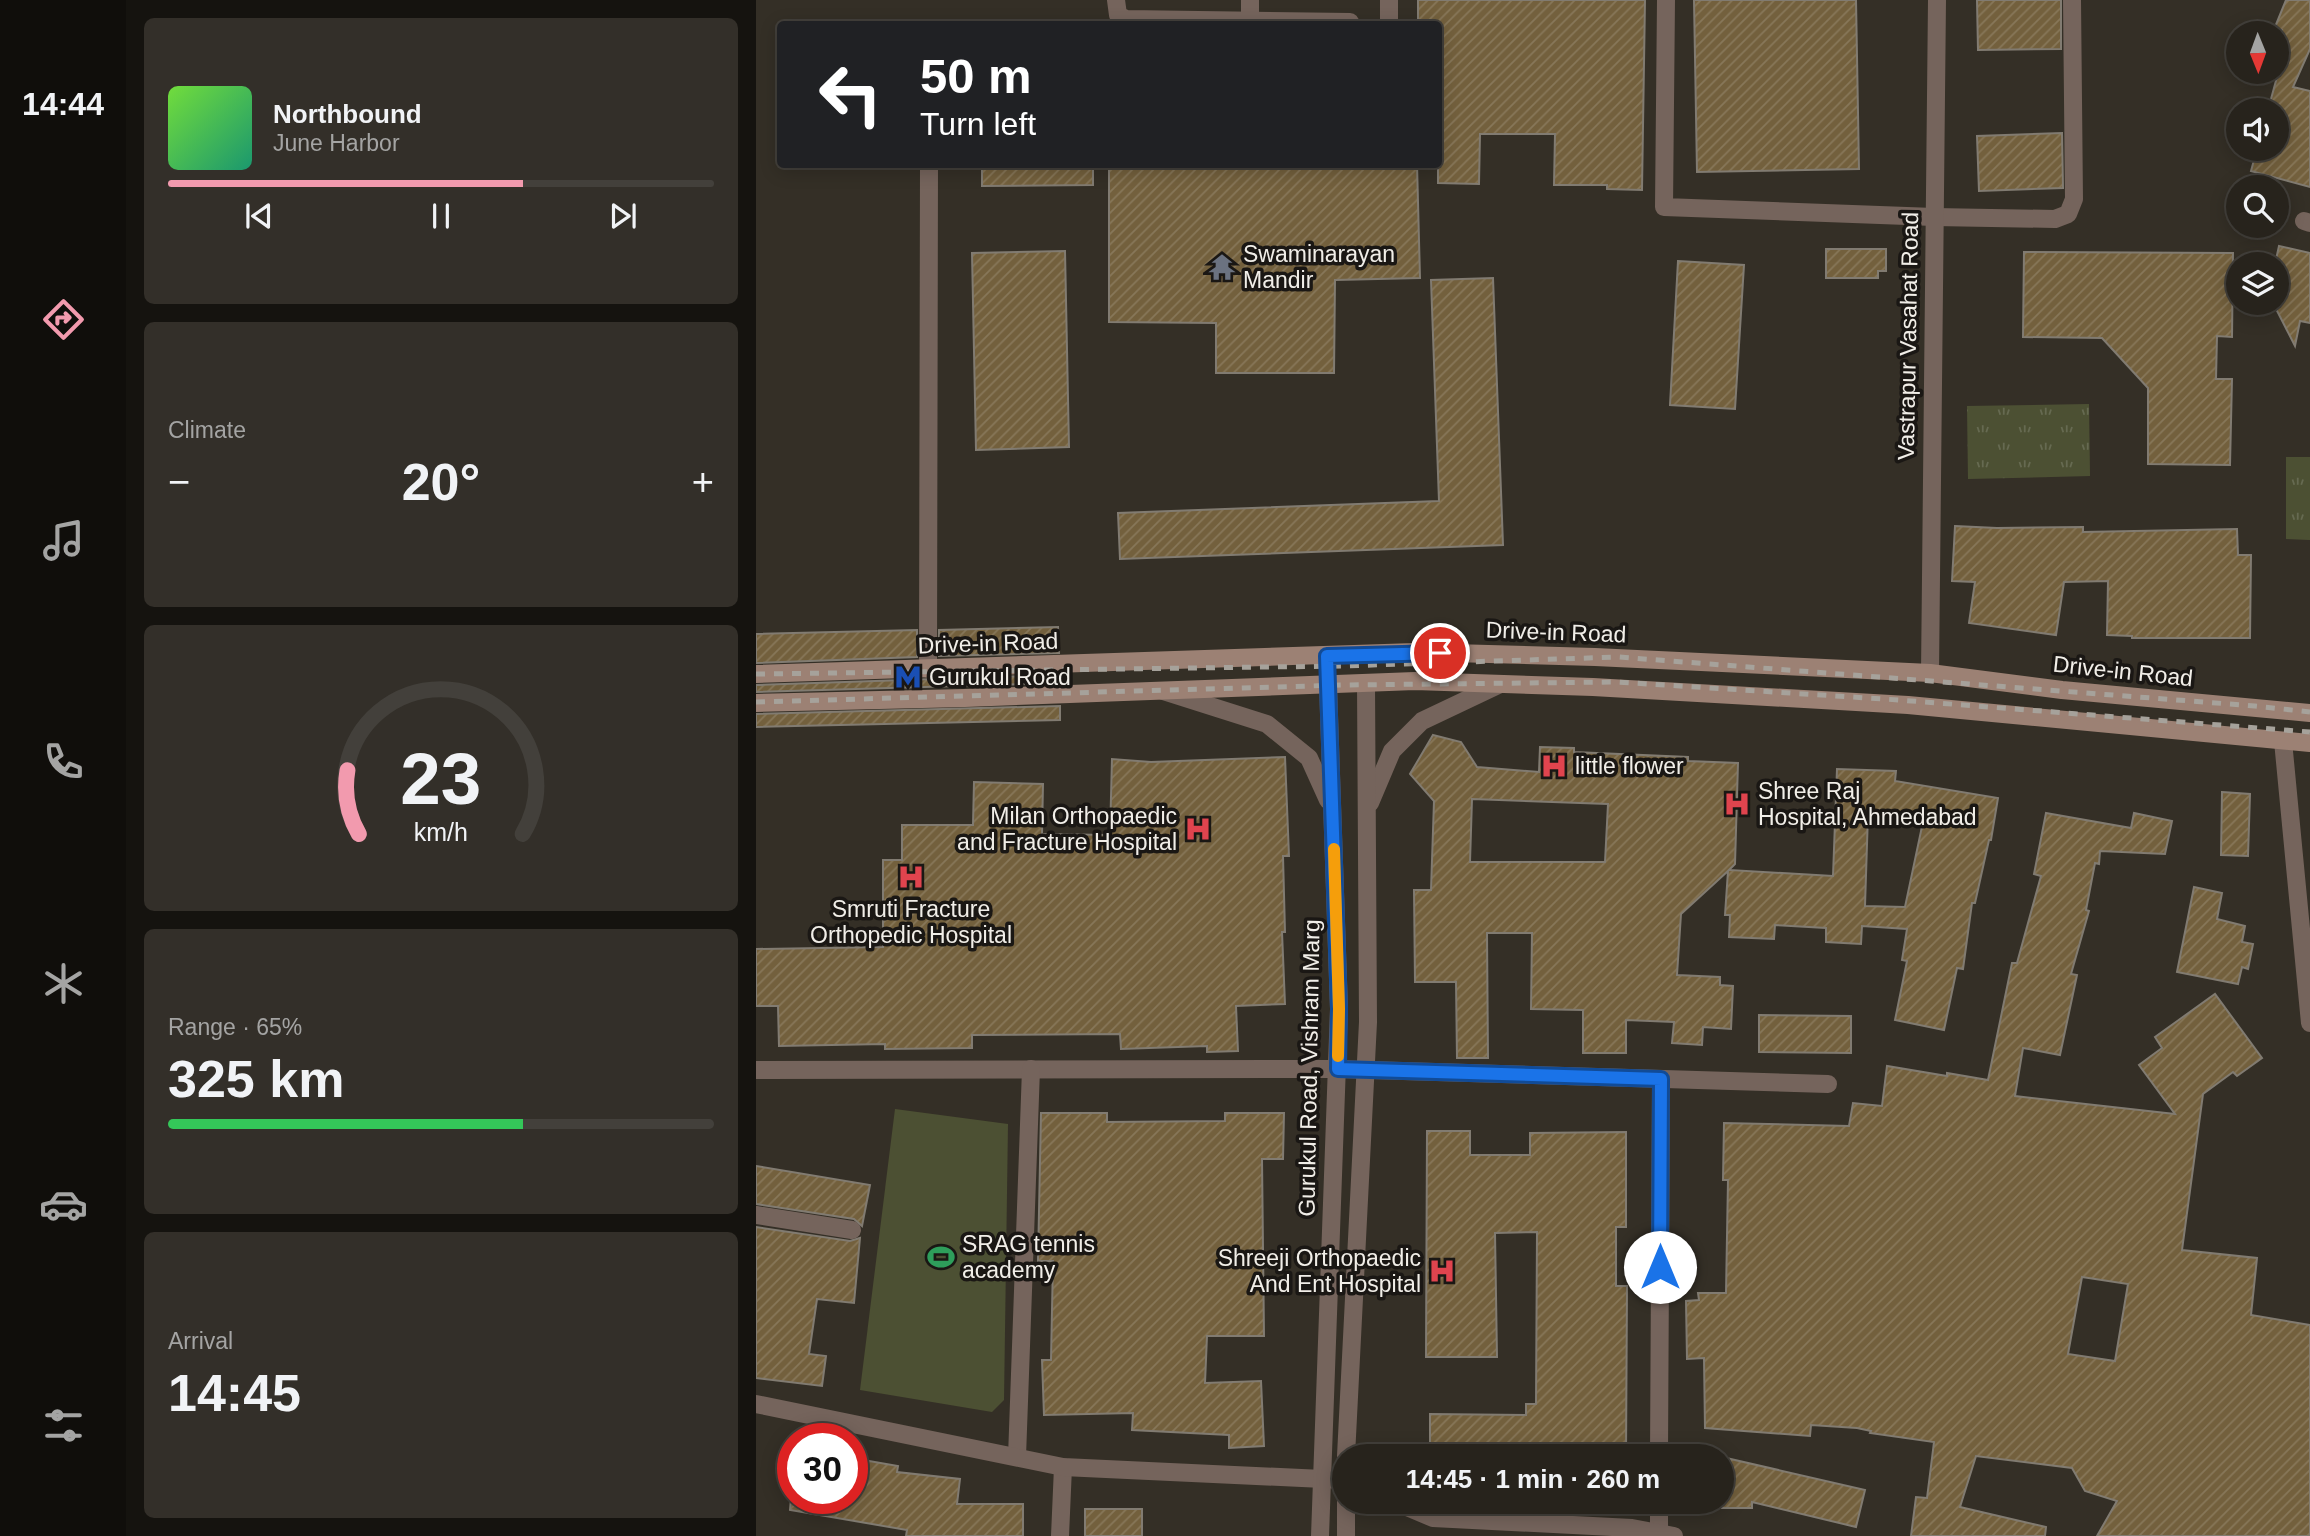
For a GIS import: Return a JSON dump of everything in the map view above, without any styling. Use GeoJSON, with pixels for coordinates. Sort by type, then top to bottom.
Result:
{"type":"FeatureCollection","features":[{"type":"Feature","properties":{"kind":"main road","name":"Drive-in Road"},"geometry":{"type":"LineString","coordinates":[[756,674],[1415,652],[1930,673],[2062,690],[2310,713]]}},
{"type":"Feature","properties":{"kind":"main road"},"geometry":{"type":"LineString","coordinates":[[1366,654],[1366,684]]}},
{"type":"Feature","properties":{"kind":"main road"},"geometry":{"type":"LineString","coordinates":[[1327,656],[1328,685]]}},
{"type":"Feature","properties":{"kind":"main road"},"geometry":{"type":"LineString","coordinates":[[756,703],[1415,681],[1593,687],[1908,705],[2310,743]]}},
{"type":"Feature","properties":{"kind":"street"},"geometry":{"type":"LineString","coordinates":[[1116,0],[1118,15],[1126,19],[1150,21]]}},
{"type":"Feature","properties":{"kind":"street"},"geometry":{"type":"LineString","coordinates":[[1250,0],[1250,21]]}},
{"type":"Feature","properties":{"kind":"street"},"geometry":{"type":"LineString","coordinates":[[1389,0],[1389,21]]}},
{"type":"Feature","properties":{"kind":"street"},"geometry":{"type":"LineString","coordinates":[[1666,0],[1664,207],[2055,219],[2068,214],[2074,199],[2072,0]]}},
{"type":"Feature","properties":{"kind":"street","name":"Vastrapur Vasahat Road"},"geometry":{"type":"LineString","coordinates":[[1930,673],[1937,0]]}},
{"type":"Feature","properties":{"kind":"street"},"geometry":{"type":"LineString","coordinates":[[928,670],[929,168]]}},
{"type":"Feature","properties":{"kind":"street"},"geometry":{"type":"LineString","coordinates":[[1347,1444],[1368,1022],[1366,684]]}},
{"type":"Feature","properties":{"kind":"street"},"geometry":{"type":"LineString","coordinates":[[1367,810],[1392,751],[1423,721],[1500,684]]}},
{"type":"Feature","properties":{"kind":"street","name":"Gurukul Road, Vishram Marg"},"geometry":{"type":"LineString","coordinates":[[1320,1536],[1339,1009],[1328,685]]}},
{"type":"Feature","properties":{"kind":"street"},"geometry":{"type":"LineString","coordinates":[[1163,691],[1267,724],[1309,758],[1332,810]]}},
{"type":"Feature","properties":{"kind":"street"},"geometry":{"type":"LineString","coordinates":[[2283,741],[2310,1023]]}},
{"type":"Feature","properties":{"kind":"street"},"geometry":{"type":"LineString","coordinates":[[1017,1457],[1031,1069]]}},
{"type":"Feature","properties":{"kind":"street"},"geometry":{"type":"LineString","coordinates":[[756,1070],[1366,1069],[1828,1084]]}},
{"type":"Feature","properties":{"kind":"street"},"geometry":{"type":"LineString","coordinates":[[1659,1444],[1661,1079]]}},
{"type":"Feature","properties":{"kind":"street"},"geometry":{"type":"LineString","coordinates":[[756,1215],[852,1230]]}},
{"type":"Feature","properties":{"kind":"street"},"geometry":{"type":"LineString","coordinates":[[756,1404],[1063,1467],[1332,1479]]}},
{"type":"Feature","properties":{"kind":"street"},"geometry":{"type":"LineString","coordinates":[[1060,1536],[1063,1467]]}},
{"type":"Feature","properties":{"kind":"street"},"geometry":{"type":"LineString","coordinates":[[1346,1514],[1346,1536]]}},
{"type":"Feature","properties":{"kind":"street"},"geometry":{"type":"LineString","coordinates":[[1424,1514],[1433,1518],[1667,1534],[1662,1514]]}},
{"type":"Feature","properties":{"kind":"green space"},"geometry":{"type":"Polygon","coordinates":[[[2089,404],[2090,476],[1968,479],[1967,406],[2089,404]]]}},
{"type":"Feature","properties":{"kind":"green space"},"geometry":{"type":"Polygon","coordinates":[[[2286,457],[2310,457],[2310,540],[2286,539],[2286,457]]]}},
{"type":"Feature","properties":{"kind":"green space","name":"SRAG tennis academy"},"geometry":{"type":"Polygon","coordinates":[[[895,1109],[1008,1124],[1004,1400],[992,1412],[860,1390],[895,1109]]]}},
{"type":"Feature","properties":{"kind":"building"},"geometry":{"type":"Polygon","coordinates":[[[1418,0],[1645,0],[1642,190],[1607,189],[1607,185],[1554,185],[1555,134],[1480,134],[1479,184],[1438,183],[1438,168],[1442,168],[1442,21],[1418,21],[1418,0]]]}},
{"type":"Feature","properties":{"kind":"building"},"geometry":{"type":"Polygon","coordinates":[[[1694,0],[1856,0],[1859,169],[1697,172],[1694,0]]]}},
{"type":"Feature","properties":{"kind":"building"},"geometry":{"type":"Polygon","coordinates":[[[1977,0],[2061,0],[2061,49],[1978,50],[1977,0]]]}},
{"type":"Feature","properties":{"kind":"building"},"geometry":{"type":"Polygon","coordinates":[[[2286,0],[2310,0],[2310,49],[2293,87],[2310,91],[2310,187],[2289,181],[2289,175],[2266,175],[2251,171],[2254,161],[2289,161],[2289,98],[2271,98],[2275,84],[2289,84],[2289,21],[2277,21],[2286,0]]]}},
{"type":"Feature","properties":{"kind":"building"},"geometry":{"type":"Polygon","coordinates":[[[2062,133],[2063,188],[1979,191],[1977,136],[2062,133]]]}},
{"type":"Feature","properties":{"kind":"building"},"geometry":{"type":"Polygon","coordinates":[[[982,168],[1093,168],[1093,185],[982,186],[982,168]]]}},
{"type":"Feature","properties":{"kind":"building","name":"Swaminarayan Mandir"},"geometry":{"type":"Polygon","coordinates":[[[1109,168],[1417,168],[1420,278],[1335,280],[1334,373],[1216,373],[1216,323],[1109,322],[1109,168]]]}},
{"type":"Feature","properties":{"kind":"building"},"geometry":{"type":"Polygon","coordinates":[[[2279,246],[2310,253],[2310,323],[2300,321],[2295,346],[2279,315],[2289,315],[2289,252],[2278,252],[2279,246]]]}},
{"type":"Feature","properties":{"kind":"building"},"geometry":{"type":"Polygon","coordinates":[[[1826,249],[1886,249],[1886,271],[1878,271],[1878,278],[1826,278],[1826,249]]]}},
{"type":"Feature","properties":{"kind":"building"},"geometry":{"type":"Polygon","coordinates":[[[1065,251],[1069,447],[976,450],[972,253],[1065,251]]]}},
{"type":"Feature","properties":{"kind":"building"},"geometry":{"type":"Polygon","coordinates":[[[2024,252],[2226,253],[2226,315],[2232,315],[2232,337],[2217,336],[2216,379],[2232,379],[2230,465],[2148,464],[2148,388],[2102,338],[2023,337],[2024,252]]]}},
{"type":"Feature","properties":{"kind":"building"},"geometry":{"type":"Polygon","coordinates":[[[1678,261],[1744,265],[1735,409],[1670,405],[1678,261]]]}},
{"type":"Feature","properties":{"kind":"building"},"geometry":{"type":"Polygon","coordinates":[[[1493,278],[1503,545],[1120,559],[1118,513],[1439,501],[1431,280],[1493,278]]]}},
{"type":"Feature","properties":{"kind":"building"},"geometry":{"type":"Polygon","coordinates":[[[1955,526],[2083,527],[2083,532],[2237,529],[2238,555],[2251,555],[2250,638],[2132,638],[2107,635],[2108,581],[2064,582],[2056,635],[1969,623],[1975,582],[1952,581],[1955,526]]]}},
{"type":"Feature","properties":{"kind":"building"},"geometry":{"type":"Polygon","coordinates":[[[1058,627],[1059,653],[939,656],[939,630],[1058,627]]]}},
{"type":"Feature","properties":{"kind":"building"},"geometry":{"type":"Polygon","coordinates":[[[917,630],[917,657],[756,663],[756,634],[917,630]]]}},
{"type":"Feature","properties":{"kind":"building"},"geometry":{"type":"Polygon","coordinates":[[[1059,675],[1059,683],[756,692],[756,685],[1059,675]]]}},
{"type":"Feature","properties":{"kind":"building"},"geometry":{"type":"Polygon","coordinates":[[[1060,706],[1060,720],[756,727],[756,714],[1060,706]]]}},
{"type":"Feature","properties":{"kind":"building"},"geometry":{"type":"Polygon","coordinates":[[[1433,735],[1461,742],[1477,767],[1539,772],[1540,747],[1574,748],[1574,752],[1688,757],[1688,761],[1738,763],[1735,864],[1729,870],[1833,876],[1837,769],[1896,771],[1895,781],[1998,798],[1991,840],[1975,903],[1972,903],[1963,969],[1957,968],[1944,1030],[1895,1020],[1907,961],[1902,960],[1907,929],[1862,926],[1861,944],[1826,942],[1826,928],[1775,925],[1774,939],[1729,937],[1730,915],[1725,915],[1728,871],[1681,914],[1677,975],[1720,977],[1720,985],[1733,986],[1731,1029],[1703,1027],[1702,1045],[1672,1043],[1674,1022],[1626,1020],[1626,1053],[1583,1053],[1583,1010],[1531,1009],[1532,933],[1487,933],[1488,1058],[1457,1058],[1456,982],[1415,982],[1414,890],[1431,890],[1434,801],[1410,774],[1433,735]],[[1472,799],[1470,862],[1605,862],[1608,804],[1472,799]],[[1868,814],[1865,906],[1905,907],[1924,817],[1868,814]]]}},
{"type":"Feature","properties":{"kind":"building"},"geometry":{"type":"Polygon","coordinates":[[[1285,757],[1289,856],[1283,856],[1285,1004],[1236,1006],[1238,1051],[1207,1052],[1207,1046],[1121,1049],[1120,1034],[972,1035],[972,1048],[885,1049],[885,1044],[779,1046],[778,1006],[756,1006],[756,949],[883,947],[883,860],[902,860],[902,825],[973,825],[974,782],[1043,784],[1042,834],[1110,835],[1112,759],[1151,762],[1285,757]]]}},
{"type":"Feature","properties":{"kind":"building"},"geometry":{"type":"Polygon","coordinates":[[[2222,792],[2250,794],[2248,856],[2221,855],[2222,792]]]}},
{"type":"Feature","properties":{"kind":"building"},"geometry":{"type":"Polygon","coordinates":[[[2046,813],[2131,828],[2134,813],[2172,821],[2165,854],[2100,851],[2086,910],[2089,911],[2071,974],[2077,975],[2060,1055],[2023,1048],[2015,1096],[2175,1114],[2139,1065],[2162,1048],[2155,1037],[2215,994],[2262,1058],[2237,1076],[2233,1072],[2203,1094],[2182,1250],[2257,1258],[2251,1315],[2310,1325],[2310,1536],[2097,1536],[2117,1501],[2085,1491],[2072,1468],[1976,1456],[1960,1507],[2046,1527],[2045,1536],[1911,1536],[1916,1497],[1927,1498],[1934,1442],[1870,1433],[1871,1431],[1857,1428],[1811,1425],[1810,1436],[1705,1428],[1704,1358],[1687,1359],[1686,1301],[1699,1300],[1698,1293],[1726,1293],[1728,1180],[1723,1180],[1724,1123],[1849,1126],[1853,1103],[1882,1106],[1887,1066],[1988,1080],[2012,963],[2017,963],[2041,876],[2034,874],[2046,813]],[[2082,1277],[2068,1354],[2115,1361],[2128,1284],[2082,1277]]]}},
{"type":"Feature","properties":{"kind":"building"},"geometry":{"type":"Polygon","coordinates":[[[2194,887],[2222,893],[2217,919],[2245,926],[2242,942],[2253,944],[2248,969],[2242,967],[2238,984],[2177,972],[2194,887]]]}},
{"type":"Feature","properties":{"kind":"building"},"geometry":{"type":"Polygon","coordinates":[[[1759,1015],[1851,1016],[1851,1053],[1759,1052],[1759,1015]]]}},
{"type":"Feature","properties":{"kind":"building"},"geometry":{"type":"Polygon","coordinates":[[[1041,1113],[1107,1113],[1107,1122],[1225,1121],[1225,1113],[1284,1113],[1283,1159],[1262,1159],[1264,1336],[1207,1336],[1205,1383],[1261,1381],[1264,1446],[1229,1448],[1229,1435],[1132,1430],[1133,1413],[1044,1415],[1042,1360],[1051,1360],[1053,1261],[1038,1261],[1041,1113]]]}},
{"type":"Feature","properties":{"kind":"building"},"geometry":{"type":"Polygon","coordinates":[[[1427,1131],[1470,1131],[1470,1155],[1530,1155],[1530,1133],[1626,1132],[1626,1227],[1616,1227],[1616,1286],[1627,1286],[1626,1444],[1430,1444],[1430,1414],[1526,1415],[1526,1404],[1536,1404],[1537,1232],[1495,1233],[1497,1357],[1426,1357],[1427,1131]]]}},
{"type":"Feature","properties":{"kind":"building"},"geometry":{"type":"Polygon","coordinates":[[[756,1166],[870,1185],[862,1226],[854,1219],[756,1204],[756,1166]]]}},
{"type":"Feature","properties":{"kind":"building"},"geometry":{"type":"Polygon","coordinates":[[[756,1227],[850,1241],[860,1238],[854,1303],[817,1299],[809,1354],[826,1356],[822,1386],[756,1378],[756,1227]]]}},
{"type":"Feature","properties":{"kind":"building"},"geometry":{"type":"Polygon","coordinates":[[[1734,1460],[1865,1490],[1856,1527],[1752,1502],[1752,1508],[1734,1508],[1734,1460]]]}},
{"type":"Feature","properties":{"kind":"building"},"geometry":{"type":"Polygon","coordinates":[[[868,1461],[898,1466],[897,1472],[960,1479],[957,1504],[1023,1504],[1023,1536],[906,1536],[907,1530],[813,1514],[868,1514],[868,1461]]]}},
{"type":"Feature","properties":{"kind":"building"},"geometry":{"type":"Polygon","coordinates":[[[1085,1509],[1142,1509],[1142,1536],[1085,1536],[1085,1509]]]}},
{"type":"Feature","properties":{"kind":"railway"},"geometry":{"type":"LineString","coordinates":[[756,674],[1342,666],[1619,657],[2310,712]]}},
{"type":"Feature","properties":{"kind":"railway"},"geometry":{"type":"LineString","coordinates":[[756,702],[1344,685],[1617,682],[1899,700],[2310,732]]}},
{"type":"Feature","properties":{"kind":"slow traffic"},"geometry":{"type":"LineString","coordinates":[[1334,849],[1338,1056]]}},
{"type":"Feature","properties":{"kind":"place","name":"Swaminarayan Mandir"},"geometry":{"type":"Point","coordinates":[1222,267]}},
{"type":"Feature","properties":{"kind":"place","name":"Gurukul Road"},"geometry":{"type":"Point","coordinates":[908,677]}},
{"type":"Feature","properties":{"kind":"place","name":"little flower"},"geometry":{"type":"Point","coordinates":[1554,766]}},
{"type":"Feature","properties":{"kind":"place","name":"Shree Raj Hospital, Ahmedabad"},"geometry":{"type":"Point","coordinates":[1737,804]}},
{"type":"Feature","properties":{"kind":"place","name":"Milan Orthopaedic and Fracture Hospital"},"geometry":{"type":"Point","coordinates":[1198,829]}},
{"type":"Feature","properties":{"kind":"place","name":"Smruti Fracture Orthopedic Hospital"},"geometry":{"type":"Point","coordinates":[911,877]}},
{"type":"Feature","properties":{"kind":"place","name":"SRAG tennis academy"},"geometry":{"type":"Point","coordinates":[941,1257]}},
{"type":"Feature","properties":{"kind":"place","name":"Shreeji Orthopaedic And Ent Hospital"},"geometry":{"type":"Point","coordinates":[1442,1271]}},
{"type":"Feature","properties":{"kind":"route"},"geometry":{"type":"LineString","coordinates":[[1440,653],[1327,656],[1339,1009],[1338,1069],[1661,1079],[1660,1267]]}}]}
